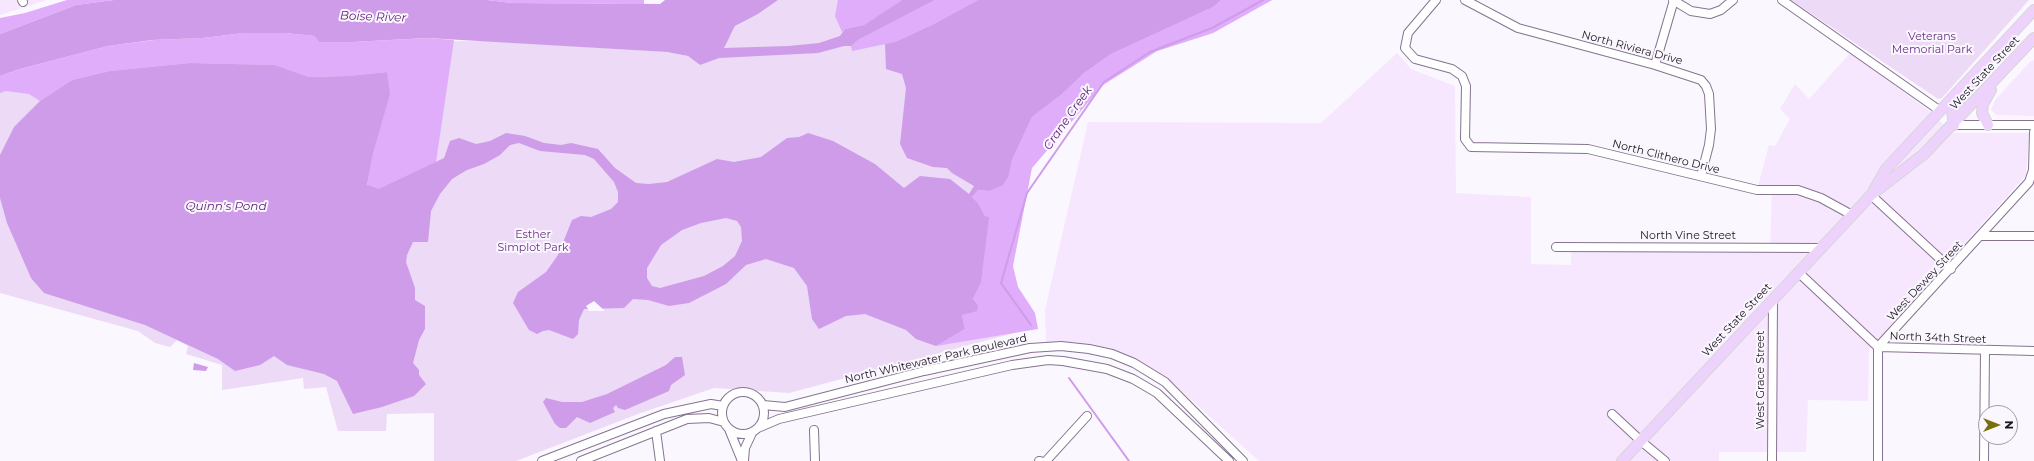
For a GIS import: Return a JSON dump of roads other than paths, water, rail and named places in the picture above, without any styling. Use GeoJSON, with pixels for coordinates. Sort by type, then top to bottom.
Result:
{"type":"FeatureCollection","features":[{"type":"Feature","properties":{"kind":"main road","name":"West State Street"},"geometry":{"type":"LineString","coordinates":[[1871,195],[1886,169],[1939,110],[2034,10]]}},
{"type":"Feature","properties":{"kind":"main road","name":"West State Street"},"geometry":{"type":"LineString","coordinates":[[1622,461],[1871,195],[1924,154],[1954,125],[2034,38]]}},
{"type":"Feature","properties":{"kind":"main road","name":"West State Street"},"geometry":{"type":"LineString","coordinates":[[1954,125],[1952,111],[1967,92],[1987,60]]}},
{"type":"Feature","properties":{"kind":"main road"},"geometry":{"type":"LineString","coordinates":[[1988,125],[1982,113],[1983,104],[2003,71]]}},
{"type":"Feature","properties":{"kind":"street","name":"North Clithero Drive"},"geometry":{"type":"LineString","coordinates":[[1436,0],[1408,33],[1405,48],[1415,59],[1452,69],[1462,76],[1466,86],[1465,139],[1468,145],[1474,147],[1588,149],[1757,190],[1798,190],[1821,198],[1852,215]]}},
{"type":"Feature","properties":{"kind":"street","name":"North Riviera Drive"},"geometry":{"type":"LineString","coordinates":[[1465,0],[1518,28],[1694,76],[1701,80],[1706,86],[1709,94],[1711,129],[1709,145],[1701,176]]}},
{"type":"Feature","properties":{"kind":"street"},"geometry":{"type":"LineString","coordinates":[[1655,65],[1673,0],[1699,14],[1710,14],[1721,10],[1732,0]]}},
{"type":"Feature","properties":{"kind":"street"},"geometry":{"type":"LineString","coordinates":[[1782,0],[1939,110]]}},
{"type":"Feature","properties":{"kind":"street"},"geometry":{"type":"LineString","coordinates":[[1954,125],[2034,125]]}},
{"type":"Feature","properties":{"kind":"street","name":"West Dewey Street"},"geometry":{"type":"LineString","coordinates":[[1878,347],[1982,236],[2029,182],[2033,170],[2034,132]]}},
{"type":"Feature","properties":{"kind":"street"},"geometry":{"type":"LineString","coordinates":[[1871,195],[1951,269]]}},
{"type":"Feature","properties":{"kind":"street"},"geometry":{"type":"LineString","coordinates":[[1982,236],[2034,236]]}},
{"type":"Feature","properties":{"kind":"street","name":"North Vine Street"},"geometry":{"type":"LineString","coordinates":[[1556,247],[1821,248]]}},
{"type":"Feature","properties":{"kind":"street","name":"North 34th Street"},"geometry":{"type":"LineString","coordinates":[[1798,272],[1878,347],[1985,351],[2034,351]]}},
{"type":"Feature","properties":{"kind":"street","name":"West Grace Street"},"geometry":{"type":"LineString","coordinates":[[1772,461],[1773,300]]}},
{"type":"Feature","properties":{"kind":"street","name":"North Whitewater Park Boulevard"},"geometry":{"type":"LineString","coordinates":[[763,405],[785,407],[924,371],[1030,348],[1061,346],[1089,349],[1112,354],[1134,363],[1166,382],[1244,461]]}},
{"type":"Feature","properties":{"kind":"street"},"geometry":{"type":"LineString","coordinates":[[1878,347],[1878,461]]}},
{"type":"Feature","properties":{"kind":"street"},"geometry":{"type":"LineString","coordinates":[[1984,461],[1985,351]]}},
{"type":"Feature","properties":{"kind":"street","name":"North Whitewater Park Boulevard"},"geometry":{"type":"LineString","coordinates":[[755,431],[774,420],[1012,365],[1048,360],[1063,361],[1107,369],[1133,379],[1157,393],[1229,461]]}},
{"type":"Feature","properties":{"kind":"street"},"geometry":{"type":"LineString","coordinates":[[741,392],[755,395],[763,405],[764,417],[745,448],[743,461],[722,417],[723,406],[730,397],[741,392]]}},
{"type":"Feature","properties":{"kind":"street"},"geometry":{"type":"LineString","coordinates":[[542,461],[664,414],[710,404],[723,406]]}},
{"type":"Feature","properties":{"kind":"street"},"geometry":{"type":"LineString","coordinates":[[1612,414],[1640,441],[1665,461]]}},
{"type":"Feature","properties":{"kind":"street"},"geometry":{"type":"LineString","coordinates":[[1041,461],[1087,416]]}},
{"type":"Feature","properties":{"kind":"street"},"geometry":{"type":"LineString","coordinates":[[581,461],[687,419],[709,418],[726,425],[739,434],[755,431]]}},
{"type":"Feature","properties":{"kind":"street"},"geometry":{"type":"LineString","coordinates":[[814,430],[815,461]]}},
{"type":"Feature","properties":{"kind":"street"},"geometry":{"type":"LineString","coordinates":[[656,431],[660,461]]}},
{"type":"Feature","properties":{"kind":"water","name":"Boise River"},"geometry":{"type":"Polygon","coordinates":[[[114,0],[487,0],[512,3],[660,4],[665,0],[778,0],[758,14],[735,26],[724,48],[788,46],[819,43],[840,36],[845,29],[864,25],[902,0],[935,0],[858,40],[851,46],[844,46],[818,53],[719,58],[700,65],[688,56],[667,52],[427,38],[352,42],[319,42],[315,36],[285,33],[243,33],[203,38],[152,40],[108,46],[20,69],[0,76],[0,34],[76,5],[114,0]]]}},
{"type":"Feature","properties":{"kind":"water","name":"Quinn's Pond"},"geometry":{"type":"Polygon","coordinates":[[[978,0],[1221,0],[1213,7],[1111,54],[1084,73],[1062,94],[1032,117],[1012,160],[1009,175],[1003,185],[989,191],[978,190],[972,197],[978,203],[985,216],[989,217],[981,283],[973,299],[978,305],[977,311],[962,315],[965,329],[936,346],[916,339],[906,330],[865,314],[846,316],[819,329],[812,319],[807,286],[794,268],[766,259],[746,265],[726,284],[689,303],[669,306],[648,300],[633,299],[624,308],[584,309],[579,320],[578,334],[573,339],[549,330],[537,334],[529,330],[513,303],[518,292],[546,272],[558,255],[572,220],[581,216],[591,217],[611,209],[618,202],[618,192],[614,182],[594,159],[585,155],[540,151],[519,143],[510,145],[500,155],[484,164],[467,170],[452,179],[440,194],[431,211],[428,242],[413,242],[407,255],[406,262],[415,288],[415,300],[425,306],[425,329],[419,340],[413,363],[419,370],[419,375],[426,384],[414,396],[382,407],[353,414],[337,381],[324,374],[287,365],[274,356],[260,365],[235,371],[218,359],[145,325],[44,293],[31,278],[7,223],[0,198],[0,155],[14,127],[40,101],[72,80],[110,71],[190,63],[275,65],[309,77],[349,76],[387,72],[390,94],[373,153],[367,185],[379,189],[444,158],[450,141],[459,138],[476,144],[490,141],[506,133],[525,136],[544,143],[561,145],[571,143],[598,149],[615,168],[636,183],[649,184],[667,182],[717,159],[734,162],[761,157],[787,138],[799,137],[808,133],[833,141],[875,164],[904,188],[920,176],[950,179],[969,194],[974,186],[952,173],[947,168],[933,167],[907,158],[900,144],[906,88],[902,74],[886,69],[885,44],[895,42],[932,25],[978,0]],[[726,218],[701,223],[682,230],[661,245],[647,268],[647,278],[652,286],[660,288],[704,276],[723,266],[735,256],[742,241],[741,227],[737,221],[726,218]]]}},
{"type":"Feature","properties":{"kind":"water"},"geometry":{"type":"Polygon","coordinates":[[[675,357],[682,357],[685,375],[671,385],[669,391],[625,410],[618,408],[616,405],[613,408],[615,412],[590,423],[577,417],[566,428],[560,428],[555,424],[543,402],[546,398],[562,402],[582,402],[607,394],[666,365],[675,357]]]}},
{"type":"Feature","properties":{"kind":"water"},"geometry":{"type":"Polygon","coordinates":[[[194,363],[208,367],[206,371],[193,370],[194,363]]]}},
{"type":"Feature","properties":{"kind":"waterway","name":"Crane Creek"},"geometry":{"type":"LineString","coordinates":[[1031,325],[1001,283],[1027,193],[1104,82],[1150,52],[1212,28],[1263,0]]}},
{"type":"Feature","properties":{"kind":"waterway","name":"Crane Creek"},"geometry":{"type":"LineString","coordinates":[[1069,378],[1129,461]]}},
{"type":"Feature","properties":{"kind":"park label","name":"Veterans Memorial Park"},"geometry":{"type":"Point","coordinates":[1932,43]}},
{"type":"Feature","properties":{"kind":"park label","name":"Esther Simplot Park"},"geometry":{"type":"Point","coordinates":[533,241]}}]}
